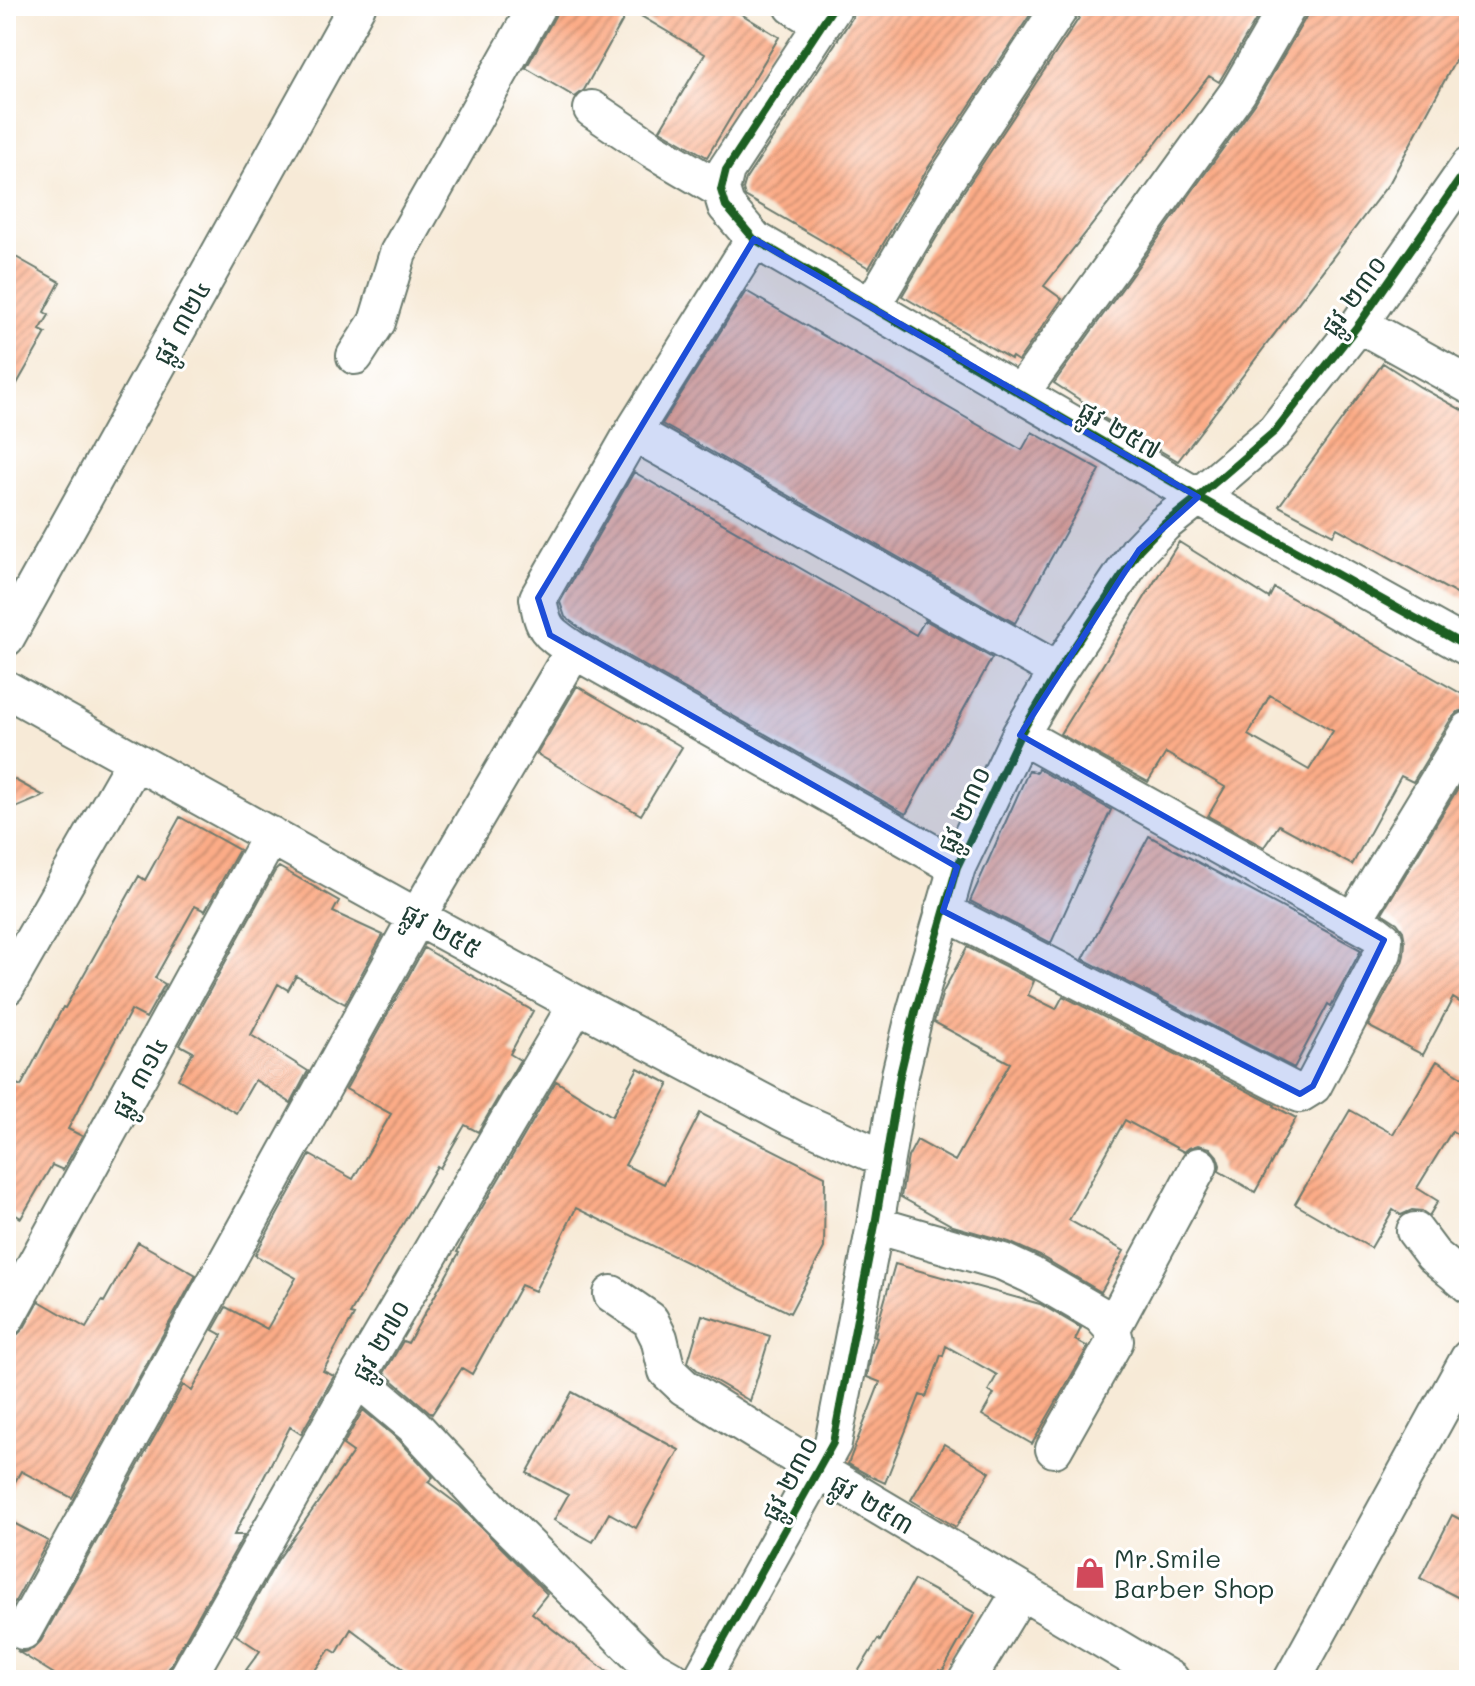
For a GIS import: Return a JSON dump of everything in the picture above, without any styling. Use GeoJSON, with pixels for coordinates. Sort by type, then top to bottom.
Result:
{"type":"FeatureCollection","features":[{"type":"Feature","properties":{"kind":"street","name":"ផ្លូវ ៣២៤"},"geometry":{"type":"LineString","coordinates":[[6,638],[357,6]]}},
{"type":"Feature","properties":{"kind":"street"},"geometry":{"type":"LineString","coordinates":[[355,356],[377,322],[398,253],[537,6]]}},
{"type":"Feature","properties":{"kind":"street"},"geometry":{"type":"LineString","coordinates":[[871,307],[944,183],[1061,6]]}},
{"type":"Feature","properties":{"kind":"street"},"geometry":{"type":"LineString","coordinates":[[1020,394],[1238,92],[1288,6]]}},
{"type":"Feature","properties":{"kind":"street"},"geometry":{"type":"LineString","coordinates":[[592,109],[721,190],[726,170],[816,12]]}},
{"type":"Feature","properties":{"kind":"street","name":"ផ្លូវ ២៣០"},"geometry":{"type":"LineString","coordinates":[[701,1680],[833,1443],[912,1024],[957,867],[1020,735],[1058,671],[1139,550],[1164,524],[1275,431],[1359,324],[1469,166]]}},
{"type":"Feature","properties":{"kind":"street","name":"ផ្លូវ ២៥៧"},"geometry":{"type":"LineString","coordinates":[[721,190],[726,206],[754,239],[1198,497],[1469,648]]}},
{"type":"Feature","properties":{"kind":"street"},"geometry":{"type":"LineString","coordinates":[[754,239],[633,432],[538,598],[541,620],[550,635],[574,650],[957,867]]}},
{"type":"Feature","properties":{"kind":"street"},"geometry":{"type":"LineString","coordinates":[[1359,324],[1469,385]]}},
{"type":"Feature","properties":{"kind":"street"},"geometry":{"type":"LineString","coordinates":[[633,432],[1058,671]]}},
{"type":"Feature","properties":{"kind":"street"},"geometry":{"type":"LineString","coordinates":[[23,1631],[417,917],[574,650]]}},
{"type":"Feature","properties":{"kind":"street","name":"ផ្លូវ ២៥៥"},"geometry":{"type":"LineString","coordinates":[[6,689],[577,1004],[793,1118],[885,1159]]}},
{"type":"Feature","properties":{"kind":"street"},"geometry":{"type":"LineString","coordinates":[[1353,921],[1469,730]]}},
{"type":"Feature","properties":{"kind":"street"},"geometry":{"type":"LineString","coordinates":[[943,911],[1300,1094],[1313,1086],[1383,953],[1384,940],[1353,921],[1020,735]]}},
{"type":"Feature","properties":{"kind":"street"},"geometry":{"type":"LineString","coordinates":[[6,987],[135,761]]}},
{"type":"Feature","properties":{"kind":"street","name":"ផ្លូវ ៣១៤"},"geometry":{"type":"LineString","coordinates":[[6,1318],[271,835]]}},
{"type":"Feature","properties":{"kind":"street","name":"ផ្លូវ ២៧០"},"geometry":{"type":"LineString","coordinates":[[186,1680],[357,1378],[577,1004]]}},
{"type":"Feature","properties":{"kind":"street"},"geometry":{"type":"LineString","coordinates":[[1112,1328],[1199,1166]]}},
{"type":"Feature","properties":{"kind":"street"},"geometry":{"type":"LineString","coordinates":[[875,1225],[1003,1262],[1100,1315],[1112,1328],[1115,1341],[1054,1449]]}},
{"type":"Feature","properties":{"kind":"street"},"geometry":{"type":"LineString","coordinates":[[1415,1231],[1433,1255],[1469,1285]]}},
{"type":"Feature","properties":{"kind":"street","name":"ផ្លូវ ២៥៣"},"geometry":{"type":"LineString","coordinates":[[612,1294],[650,1320],[659,1338],[667,1371],[684,1387],[1171,1680]]}},
{"type":"Feature","properties":{"kind":"street"},"geometry":{"type":"LineString","coordinates":[[1292,1680],[1469,1358]]}},
{"type":"Feature","properties":{"kind":"street"},"geometry":{"type":"LineString","coordinates":[[357,1378],[413,1425],[497,1515],[632,1649],[652,1668],[673,1680]]}},
{"type":"Feature","properties":{"kind":"street"},"geometry":{"type":"LineString","coordinates":[[967,1680],[1021,1591]]}},
{"type":"Feature","properties":{"kind":"highlighted area"},"geometry":{"type":"Polygon","coordinates":[[[754,239],[1198,497],[1139,550],[1020,735],[1384,940],[1313,1086],[1300,1094],[943,911],[957,867],[550,635],[538,598],[754,239]]]}},
{"type":"Feature","properties":{"kind":"building"},"geometry":{"type":"Polygon","coordinates":[[[558,6],[728,6],[779,37],[707,157],[660,130],[705,54],[629,9],[584,90],[575,97],[526,68],[558,6]]]}},
{"type":"Feature","properties":{"kind":"building"},"geometry":{"type":"Polygon","coordinates":[[[855,6],[1036,6],[926,171],[869,268],[745,196],[743,189],[746,179],[852,18],[855,6]]]}},
{"type":"Feature","properties":{"kind":"building"},"geometry":{"type":"Polygon","coordinates":[[[1082,6],[1264,6],[1219,82],[1209,76],[1044,286],[1062,299],[1018,361],[902,296],[962,194],[1079,18],[1082,6]]]}},
{"type":"Feature","properties":{"kind":"building"},"geometry":{"type":"Polygon","coordinates":[[[1309,6],[1469,6],[1469,35],[1390,182],[1178,461],[1102,417],[1054,383],[1255,104],[1306,17],[1309,6]]]}},
{"type":"Feature","properties":{"kind":"building"},"geometry":{"type":"Polygon","coordinates":[[[14,256],[60,282],[44,312],[49,315],[40,330],[46,333],[6,403],[6,270],[14,256]]]}},
{"type":"Feature","properties":{"kind":"building"},"geometry":{"type":"Polygon","coordinates":[[[746,291],[1022,450],[1032,432],[1100,470],[1015,623],[662,424],[746,291]]]}},
{"type":"Feature","properties":{"kind":"building"},"geometry":{"type":"Polygon","coordinates":[[[1383,363],[1469,414],[1469,601],[1337,528],[1333,535],[1279,506],[1383,363]]]}},
{"type":"Feature","properties":{"kind":"building"},"geometry":{"type":"Polygon","coordinates":[[[634,472],[916,635],[925,620],[992,658],[906,814],[585,632],[565,617],[560,602],[634,472]]]}},
{"type":"Feature","properties":{"kind":"building"},"geometry":{"type":"Polygon","coordinates":[[[1179,542],[1269,598],[1274,588],[1469,698],[1469,709],[1458,712],[1451,719],[1413,782],[1401,776],[1352,865],[1279,825],[1264,847],[1208,816],[1225,787],[1166,753],[1148,782],[1060,734],[1179,542]],[[1270,695],[1248,735],[1309,770],[1333,731],[1270,695]]]}},
{"type":"Feature","properties":{"kind":"building"},"geometry":{"type":"Polygon","coordinates":[[[577,686],[682,747],[641,815],[537,754],[577,686]]]}},
{"type":"Feature","properties":{"kind":"building"},"geometry":{"type":"Polygon","coordinates":[[[1038,769],[1111,810],[1051,943],[970,901],[1029,770],[1036,773],[1038,769]]]}},
{"type":"Feature","properties":{"kind":"building"},"geometry":{"type":"Polygon","coordinates":[[[1469,770],[1469,1008],[1453,998],[1423,1055],[1368,1026],[1404,955],[1403,931],[1382,913],[1469,770]]]}},
{"type":"Feature","properties":{"kind":"building"},"geometry":{"type":"Polygon","coordinates":[[[6,775],[44,796],[6,812],[6,775]]]}},
{"type":"Feature","properties":{"kind":"building"},"geometry":{"type":"Polygon","coordinates":[[[180,817],[239,850],[205,911],[195,906],[155,978],[165,984],[146,1018],[131,1010],[68,1129],[82,1136],[63,1170],[52,1165],[21,1218],[6,1209],[6,1079],[21,1086],[139,876],[145,880],[180,817]]]}},
{"type":"Feature","properties":{"kind":"building"},"geometry":{"type":"Polygon","coordinates":[[[1149,836],[1361,950],[1294,1068],[1083,959],[1149,836]]]}},
{"type":"Feature","properties":{"kind":"building"},"geometry":{"type":"Polygon","coordinates":[[[279,867],[339,901],[333,912],[383,935],[345,1004],[296,976],[288,990],[278,984],[251,1035],[308,1071],[291,1103],[255,1080],[236,1113],[178,1079],[193,1052],[180,1045],[279,867]]]}},
{"type":"Feature","properties":{"kind":"building"},"geometry":{"type":"Polygon","coordinates":[[[967,947],[1034,981],[1028,995],[1056,1009],[1063,996],[1296,1118],[1255,1192],[1219,1171],[1217,1156],[1210,1148],[1198,1145],[1184,1152],[1125,1120],[1069,1220],[1124,1251],[1101,1292],[1040,1256],[1009,1242],[953,1226],[901,1197],[908,1157],[917,1140],[955,1161],[1010,1063],[934,1022],[943,992],[967,947]]]}},
{"type":"Feature","properties":{"kind":"building"},"geometry":{"type":"Polygon","coordinates":[[[424,948],[533,1011],[510,1054],[520,1060],[478,1132],[465,1125],[440,1168],[437,1166],[350,1314],[354,1315],[323,1371],[334,1376],[301,1434],[290,1427],[234,1535],[244,1535],[165,1680],[64,1680],[17,1651],[33,1649],[41,1641],[183,1385],[192,1391],[222,1335],[213,1330],[226,1307],[267,1329],[296,1278],[255,1255],[310,1155],[353,1179],[391,1114],[346,1089],[424,948]]]}},
{"type":"Feature","properties":{"kind":"building"},"geometry":{"type":"Polygon","coordinates":[[[1437,1061],[1469,1081],[1469,1142],[1452,1131],[1417,1188],[1438,1201],[1429,1216],[1422,1211],[1412,1210],[1401,1215],[1393,1210],[1371,1248],[1295,1204],[1350,1110],[1393,1134],[1437,1061]]]}},
{"type":"Feature","properties":{"kind":"building"},"geometry":{"type":"Polygon","coordinates":[[[638,1068],[669,1084],[625,1165],[664,1184],[700,1113],[825,1176],[824,1248],[790,1313],[576,1208],[535,1291],[521,1285],[472,1374],[462,1368],[432,1414],[384,1373],[403,1341],[408,1343],[466,1235],[556,1081],[612,1116],[638,1068]]]}},
{"type":"Feature","properties":{"kind":"building"},"geometry":{"type":"Polygon","coordinates":[[[138,1242],[196,1275],[72,1498],[21,1471],[6,1498],[6,1355],[39,1301],[86,1328],[138,1242]]]}},
{"type":"Feature","properties":{"kind":"building"},"geometry":{"type":"Polygon","coordinates":[[[895,1264],[1040,1304],[1081,1328],[1075,1340],[1088,1347],[1032,1444],[982,1415],[994,1394],[988,1391],[997,1375],[946,1346],[926,1397],[920,1395],[885,1483],[848,1464],[880,1382],[867,1377],[895,1264]]]}},
{"type":"Feature","properties":{"kind":"building"},"geometry":{"type":"Polygon","coordinates":[[[702,1315],[770,1336],[750,1401],[688,1362],[702,1315]]]}},
{"type":"Feature","properties":{"kind":"building"},"geometry":{"type":"Polygon","coordinates":[[[572,1392],[679,1450],[636,1528],[609,1513],[593,1542],[554,1520],[568,1495],[527,1473],[572,1392]]]}},
{"type":"Feature","properties":{"kind":"building"},"geometry":{"type":"Polygon","coordinates":[[[363,1410],[399,1440],[433,1477],[428,1482],[460,1506],[547,1594],[532,1613],[618,1680],[418,1680],[351,1629],[337,1653],[330,1649],[308,1680],[260,1680],[246,1670],[260,1651],[236,1635],[277,1561],[353,1452],[343,1445],[363,1410]]]}},
{"type":"Feature","properties":{"kind":"building"},"geometry":{"type":"Polygon","coordinates":[[[944,1444],[990,1472],[956,1527],[911,1500],[944,1444]]]}},
{"type":"Feature","properties":{"kind":"building"},"geometry":{"type":"Polygon","coordinates":[[[1452,1515],[1469,1524],[1469,1603],[1420,1578],[1452,1515]]]}},
{"type":"Feature","properties":{"kind":"building"},"geometry":{"type":"Polygon","coordinates":[[[6,1519],[48,1541],[6,1618],[6,1519]]]}},
{"type":"Feature","properties":{"kind":"building"},"geometry":{"type":"Polygon","coordinates":[[[914,1580],[975,1613],[942,1672],[939,1670],[932,1680],[853,1680],[878,1639],[880,1641],[914,1580]]]}},
{"type":"Feature","properties":{"kind":"cycle path"},"geometry":{"type":"LineString","coordinates":[[834,6],[726,170],[721,190],[726,206],[754,239],[1198,497],[1469,648]]}},
{"type":"Feature","properties":{"kind":"cycle path"},"geometry":{"type":"LineString","coordinates":[[701,1680],[833,1443],[900,1075],[915,1012],[957,867],[1020,735],[1058,671],[1139,550],[1164,524],[1275,431],[1359,324],[1469,166]]}},
{"type":"Feature","properties":{"kind":"place","name":"Mr.Smile Barber Shop"},"geometry":{"type":"Point","coordinates":[1090,1573]}}]}
